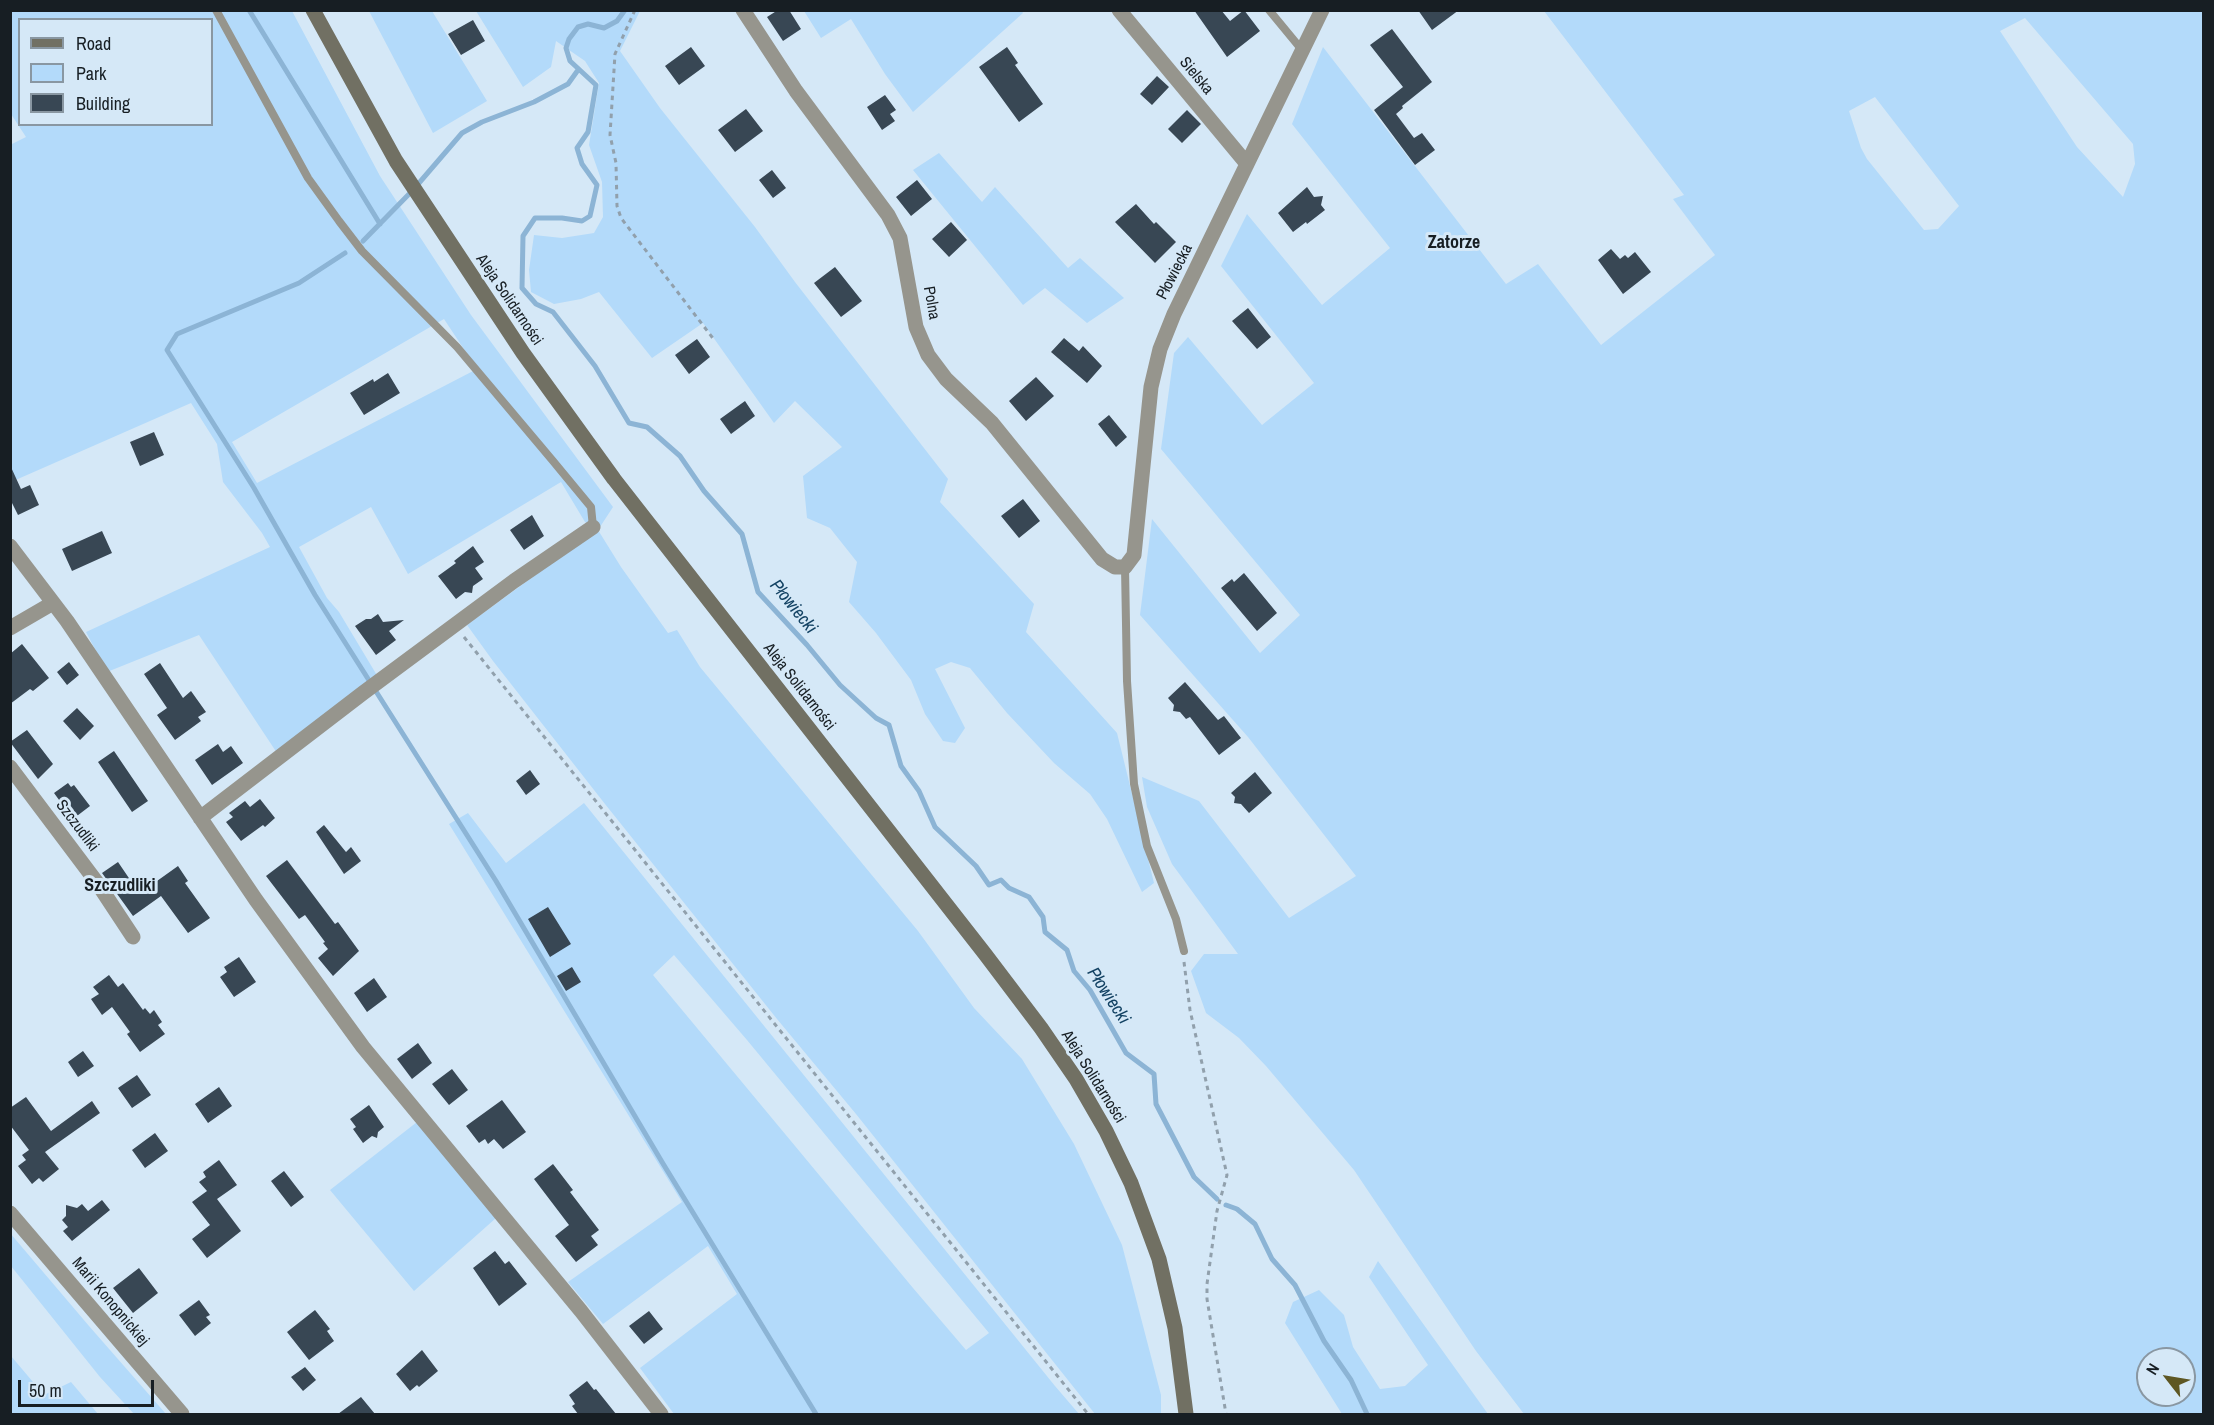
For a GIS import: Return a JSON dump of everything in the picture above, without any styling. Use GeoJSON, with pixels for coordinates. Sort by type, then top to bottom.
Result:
{"type":"FeatureCollection","features":[{"type":"Feature","properties":{"kind":"main road","name":"Aleja Solidarności"},"geometry":{"type":"LineString","coordinates":[[313,10],[396,160],[523,353],[614,479],[999,973],[1076,1079],[1106,1131],[1131,1183],[1159,1259],[1175,1328],[1186,1414]]}},
{"type":"Feature","properties":{"kind":"street","name":"Polna"},"geometry":{"type":"LineString","coordinates":[[742,10],[796,91],[888,215],[900,238],[916,327],[928,355],[946,379],[992,423],[1102,559],[1115,567],[1125,567]]}},
{"type":"Feature","properties":{"kind":"street","name":"Sielska"},"geometry":{"type":"LineString","coordinates":[[1119,10],[1247,164]]}},
{"type":"Feature","properties":{"kind":"street","name":"Płowiecka"},"geometry":{"type":"LineString","coordinates":[[1125,567],[1134,555],[1151,387],[1160,349],[1174,314],[1322,10]]}},
{"type":"Feature","properties":{"kind":"street"},"geometry":{"type":"LineString","coordinates":[[200,818],[514,581],[593,527]]}},
{"type":"Feature","properties":{"kind":"street"},"geometry":{"type":"LineString","coordinates":[[10,546],[67,621],[299,961],[363,1047],[574,1302],[661,1414]]}},
{"type":"Feature","properties":{"kind":"street"},"geometry":{"type":"LineString","coordinates":[[10,628],[53,603]]}},
{"type":"Feature","properties":{"kind":"street","name":"Szczudliki"},"geometry":{"type":"LineString","coordinates":[[10,767],[98,884],[133,937]]}},
{"type":"Feature","properties":{"kind":"street","name":"Marii Konopnickiej"},"geometry":{"type":"LineString","coordinates":[[10,1213],[182,1414]]}},
{"type":"Feature","properties":{"kind":"lane"},"geometry":{"type":"LineString","coordinates":[[216,10],[308,178],[339,221],[362,251],[457,347],[553,461],[591,507],[593,527]]}},
{"type":"Feature","properties":{"kind":"lane"},"geometry":{"type":"LineString","coordinates":[[1269,10],[1302,50]]}},
{"type":"Feature","properties":{"kind":"lane"},"geometry":{"type":"LineString","coordinates":[[1125,567],[1127,681],[1134,784],[1147,846],[1176,919],[1184,951]]}},
{"type":"Feature","properties":{"kind":"path"},"geometry":{"type":"LineString","coordinates":[[635,10],[615,54],[610,135],[616,163],[617,206],[621,218],[715,340]]}},
{"type":"Feature","properties":{"kind":"path"},"geometry":{"type":"LineString","coordinates":[[455,626],[1088,1414]]}},
{"type":"Feature","properties":{"kind":"path"},"geometry":{"type":"LineString","coordinates":[[1184,951],[1185,981],[1190,1010],[1227,1175],[1217,1211],[1207,1284],[1207,1299],[1226,1414]]}},
{"type":"Feature","properties":{"kind":"green space"},"geometry":{"type":"Polygon","coordinates":[[[1021,10],[1023,13],[913,112],[885,74],[851,19],[821,38],[804,11],[1021,10]]]}},
{"type":"Feature","properties":{"kind":"green space"},"geometry":{"type":"Polygon","coordinates":[[[11,11],[292,11],[380,176],[471,315],[613,507],[598,530],[621,567],[668,633],[677,630],[700,667],[918,931],[974,1008],[1022,1059],[1074,1144],[1122,1245],[1161,1395],[1161,1414],[1095,1414],[605,804],[467,625],[597,530],[585,522],[561,482],[408,574],[371,507],[299,547],[327,598],[339,612],[378,677],[277,753],[199,635],[107,672],[86,632],[270,547],[223,482],[217,444],[191,403],[11,482],[10,145],[26,137],[19,126],[213,126],[213,18],[18,18],[18,125],[11,114],[11,11]],[[444,319],[232,442],[257,483],[477,369],[444,319]]]}},
{"type":"Feature","properties":{"kind":"green space"},"geometry":{"type":"Polygon","coordinates":[[[369,11],[432,11],[487,101],[433,133],[369,11]]]}},
{"type":"Feature","properties":{"kind":"green space"},"geometry":{"type":"Polygon","coordinates":[[[476,11],[640,11],[620,51],[660,108],[755,227],[948,479],[940,502],[1034,604],[1026,632],[1117,733],[1154,883],[1142,892],[1107,819],[1090,794],[1054,763],[1007,713],[970,668],[951,662],[935,669],[965,728],[955,743],[943,741],[925,714],[911,680],[876,633],[849,602],[857,562],[830,528],[807,518],[803,476],[842,447],[795,401],[774,423],[703,323],[652,358],[599,292],[581,299],[554,304],[531,292],[529,270],[534,235],[562,238],[594,233],[603,217],[602,182],[589,145],[599,83],[585,61],[556,41],[551,67],[523,87],[476,11]]]}},
{"type":"Feature","properties":{"kind":"green space"},"geometry":{"type":"Polygon","coordinates":[[[1544,11],[2203,11],[2203,1414],[1524,1414],[1476,1351],[1354,1170],[1266,1066],[1239,1038],[1206,1013],[1191,971],[1204,954],[1238,954],[1172,864],[1147,807],[1142,777],[1199,801],[1289,918],[1356,876],[1248,737],[1140,615],[1152,519],[1260,653],[1300,615],[1161,449],[1174,353],[1188,337],[1262,425],[1314,383],[1221,266],[1247,214],[1322,305],[1390,248],[1292,124],[1323,47],[1506,284],[1538,264],[1601,345],[1715,255],[1673,199],[1684,195],[1544,11]],[[2025,18],[2000,31],[2077,147],[2123,197],[2135,164],[2133,144],[2025,18]],[[1875,97],[1849,111],[1861,148],[1867,159],[1924,230],[1938,229],[1959,206],[1875,97]]]}},
{"type":"Feature","properties":{"kind":"green space"},"geometry":{"type":"Polygon","coordinates":[[[939,153],[982,202],[995,187],[1068,268],[1080,258],[1124,298],[1087,323],[1045,288],[1023,305],[913,170],[939,153]]]}},
{"type":"Feature","properties":{"kind":"green space"},"geometry":{"type":"Polygon","coordinates":[[[584,803],[1079,1414],[674,1414],[640,1368],[737,1294],[708,1246],[603,1324],[568,1282],[682,1202],[449,824],[468,813],[506,863],[584,803]],[[674,955],[653,975],[966,1350],[989,1333],[674,955]]]}},
{"type":"Feature","properties":{"kind":"green space"},"geometry":{"type":"Polygon","coordinates":[[[417,1122],[496,1218],[414,1291],[330,1190],[417,1122]]]}},
{"type":"Feature","properties":{"kind":"green space"},"geometry":{"type":"Polygon","coordinates":[[[10,1233],[166,1414],[134,1414],[100,1377],[11,1266],[10,1233]]]}},
{"type":"Feature","properties":{"kind":"green space"},"geometry":{"type":"Polygon","coordinates":[[[1378,1261],[1488,1414],[1342,1414],[1285,1323],[1293,1302],[1319,1290],[1344,1315],[1353,1347],[1380,1389],[1405,1386],[1428,1365],[1369,1277],[1378,1261]]]}},
{"type":"Feature","properties":{"kind":"green space"},"geometry":{"type":"Polygon","coordinates":[[[11,1356],[44,1395],[71,1382],[98,1414],[11,1414],[11,1356]]]}},
{"type":"Feature","properties":{"kind":"building"},"geometry":{"type":"Polygon","coordinates":[[[778,10],[789,10],[801,29],[783,41],[767,17],[778,10]]]}},
{"type":"Feature","properties":{"kind":"building"},"geometry":{"type":"Polygon","coordinates":[[[1194,10],[1221,10],[1230,21],[1244,10],[1260,31],[1227,57],[1194,10]]]}},
{"type":"Feature","properties":{"kind":"building"},"geometry":{"type":"Polygon","coordinates":[[[1418,10],[1459,10],[1432,30],[1418,10]]]}},
{"type":"Feature","properties":{"kind":"building"},"geometry":{"type":"Polygon","coordinates":[[[473,20],[485,41],[461,55],[448,34],[473,20]]]}},
{"type":"Feature","properties":{"kind":"building"},"geometry":{"type":"Polygon","coordinates":[[[1392,29],[1432,82],[1402,106],[1403,108],[1396,114],[1414,138],[1422,133],[1435,150],[1415,165],[1374,110],[1403,87],[1370,45],[1392,29]]]}},
{"type":"Feature","properties":{"kind":"building"},"geometry":{"type":"Polygon","coordinates":[[[691,47],[705,66],[679,85],[665,66],[691,47]]]}},
{"type":"Feature","properties":{"kind":"building"},"geometry":{"type":"Polygon","coordinates":[[[1007,47],[1018,63],[1015,65],[1043,104],[1019,122],[979,67],[1007,47]]]}},
{"type":"Feature","properties":{"kind":"building"},"geometry":{"type":"Polygon","coordinates":[[[1157,76],[1169,87],[1152,105],[1140,94],[1157,76]]]}},
{"type":"Feature","properties":{"kind":"building"},"geometry":{"type":"Polygon","coordinates":[[[885,95],[896,110],[890,114],[895,121],[882,130],[867,107],[885,95]]]}},
{"type":"Feature","properties":{"kind":"building"},"geometry":{"type":"Polygon","coordinates":[[[746,109],[763,131],[735,152],[718,130],[746,109]]]}},
{"type":"Feature","properties":{"kind":"building"},"geometry":{"type":"Polygon","coordinates":[[[1187,110],[1201,124],[1182,143],[1168,129],[1187,110]]]}},
{"type":"Feature","properties":{"kind":"building"},"geometry":{"type":"Polygon","coordinates":[[[772,170],[786,188],[773,198],[759,180],[772,170]]]}},
{"type":"Feature","properties":{"kind":"building"},"geometry":{"type":"Polygon","coordinates":[[[917,180],[932,199],[911,216],[896,197],[917,180]]]}},
{"type":"Feature","properties":{"kind":"building"},"geometry":{"type":"Polygon","coordinates":[[[1307,187],[1314,197],[1323,196],[1321,205],[1325,210],[1293,232],[1278,213],[1307,187]]]}},
{"type":"Feature","properties":{"kind":"building"},"geometry":{"type":"Polygon","coordinates":[[[1136,204],[1154,224],[1156,222],[1176,242],[1155,263],[1115,222],[1136,204]]]}},
{"type":"Feature","properties":{"kind":"building"},"geometry":{"type":"Polygon","coordinates":[[[951,222],[967,240],[949,257],[932,239],[951,222]]]}},
{"type":"Feature","properties":{"kind":"building"},"geometry":{"type":"Polygon","coordinates":[[[1611,249],[1620,259],[1625,255],[1628,258],[1635,252],[1651,272],[1623,294],[1598,260],[1611,249]]]}},
{"type":"Feature","properties":{"kind":"building"},"geometry":{"type":"Polygon","coordinates":[[[835,267],[862,301],[841,317],[814,283],[835,267]]]}},
{"type":"Feature","properties":{"kind":"building"},"geometry":{"type":"Polygon","coordinates":[[[1248,308],[1271,337],[1257,349],[1232,321],[1248,308]]]}},
{"type":"Feature","properties":{"kind":"building"},"geometry":{"type":"Polygon","coordinates":[[[1064,338],[1079,351],[1083,346],[1102,366],[1087,383],[1051,352],[1064,338]]]}},
{"type":"Feature","properties":{"kind":"building"},"geometry":{"type":"Polygon","coordinates":[[[697,339],[710,357],[689,374],[675,355],[697,339]]]}},
{"type":"Feature","properties":{"kind":"building"},"geometry":{"type":"Polygon","coordinates":[[[388,373],[400,393],[364,415],[350,393],[388,373]]]}},
{"type":"Feature","properties":{"kind":"building"},"geometry":{"type":"Polygon","coordinates":[[[1036,377],[1054,396],[1026,421],[1009,401],[1036,377]]]}},
{"type":"Feature","properties":{"kind":"building"},"geometry":{"type":"Polygon","coordinates":[[[745,401],[755,416],[731,434],[720,419],[745,401]]]}},
{"type":"Feature","properties":{"kind":"building"},"geometry":{"type":"Polygon","coordinates":[[[1109,415],[1127,437],[1116,447],[1098,424],[1109,415]]]}},
{"type":"Feature","properties":{"kind":"building"},"geometry":{"type":"Polygon","coordinates":[[[154,432],[164,455],[140,466],[130,442],[154,432]]]}},
{"type":"Feature","properties":{"kind":"building"},"geometry":{"type":"Polygon","coordinates":[[[10,465],[21,489],[30,485],[39,505],[18,515],[10,499],[10,465]]]}},
{"type":"Feature","properties":{"kind":"building"},"geometry":{"type":"Polygon","coordinates":[[[1023,499],[1040,521],[1019,538],[1001,516],[1023,499]]]}},
{"type":"Feature","properties":{"kind":"building"},"geometry":{"type":"Polygon","coordinates":[[[532,515],[544,536],[524,550],[510,530],[532,515]]]}},
{"type":"Feature","properties":{"kind":"building"},"geometry":{"type":"Polygon","coordinates":[[[102,531],[112,553],[72,571],[62,549],[102,531]]]}},
{"type":"Feature","properties":{"kind":"building"},"geometry":{"type":"Polygon","coordinates":[[[473,546],[484,562],[475,568],[483,579],[473,586],[472,593],[465,592],[456,599],[438,576],[456,563],[454,561],[473,546]]]}},
{"type":"Feature","properties":{"kind":"building"},"geometry":{"type":"Polygon","coordinates":[[[1244,573],[1277,613],[1257,631],[1221,588],[1232,579],[1234,582],[1244,573]]]}},
{"type":"Feature","properties":{"kind":"building"},"geometry":{"type":"Polygon","coordinates":[[[378,614],[383,622],[404,620],[389,631],[396,640],[376,655],[355,626],[378,614]]]}},
{"type":"Feature","properties":{"kind":"building"},"geometry":{"type":"Polygon","coordinates":[[[22,644],[49,678],[33,691],[30,689],[10,704],[10,654],[22,644]]]}},
{"type":"Feature","properties":{"kind":"building"},"geometry":{"type":"Polygon","coordinates":[[[69,662],[79,675],[67,685],[57,672],[69,662]]]}},
{"type":"Feature","properties":{"kind":"building"},"geometry":{"type":"Polygon","coordinates":[[[160,663],[183,698],[191,691],[206,712],[198,717],[201,721],[175,740],[157,715],[167,708],[144,674],[160,663]]]}},
{"type":"Feature","properties":{"kind":"building"},"geometry":{"type":"Polygon","coordinates":[[[1185,682],[1218,720],[1224,716],[1241,738],[1219,755],[1190,717],[1186,719],[1180,712],[1173,711],[1174,705],[1168,698],[1185,682]]]}},
{"type":"Feature","properties":{"kind":"building"},"geometry":{"type":"Polygon","coordinates":[[[77,708],[94,726],[80,740],[63,721],[77,708]]]}},
{"type":"Feature","properties":{"kind":"building"},"geometry":{"type":"Polygon","coordinates":[[[27,730],[53,764],[38,779],[10,742],[27,730]]]}},
{"type":"Feature","properties":{"kind":"building"},"geometry":{"type":"Polygon","coordinates":[[[218,744],[223,752],[231,746],[243,763],[212,785],[195,760],[218,744]]]}},
{"type":"Feature","properties":{"kind":"building"},"geometry":{"type":"Polygon","coordinates":[[[114,751],[148,801],[132,812],[98,762],[114,751]]]}},
{"type":"Feature","properties":{"kind":"building"},"geometry":{"type":"Polygon","coordinates":[[[530,770],[540,784],[526,795],[516,781],[530,770]]]}},
{"type":"Feature","properties":{"kind":"building"},"geometry":{"type":"Polygon","coordinates":[[[1255,772],[1272,793],[1249,813],[1241,804],[1234,803],[1235,797],[1231,793],[1255,772]]]}},
{"type":"Feature","properties":{"kind":"building"},"geometry":{"type":"Polygon","coordinates":[[[68,783],[71,787],[74,785],[90,806],[73,819],[54,793],[68,783]]]}},
{"type":"Feature","properties":{"kind":"building"},"geometry":{"type":"Polygon","coordinates":[[[260,799],[275,818],[265,827],[263,825],[241,841],[226,822],[233,817],[229,813],[245,801],[250,807],[260,799]]]}},
{"type":"Feature","properties":{"kind":"building"},"geometry":{"type":"Polygon","coordinates":[[[324,825],[346,852],[351,847],[361,861],[344,874],[316,832],[324,825]]]}},
{"type":"Feature","properties":{"kind":"building"},"geometry":{"type":"Polygon","coordinates":[[[287,860],[335,924],[338,922],[359,951],[333,976],[318,958],[328,949],[323,943],[325,942],[305,915],[299,919],[266,876],[287,860]]]}},
{"type":"Feature","properties":{"kind":"building"},"geometry":{"type":"Polygon","coordinates":[[[118,862],[135,887],[139,885],[143,891],[178,866],[188,881],[185,883],[210,918],[188,933],[161,896],[133,916],[102,873],[118,862]]]}},
{"type":"Feature","properties":{"kind":"building"},"geometry":{"type":"Polygon","coordinates":[[[548,907],[571,944],[550,957],[528,919],[548,907]]]}},
{"type":"Feature","properties":{"kind":"building"},"geometry":{"type":"Polygon","coordinates":[[[239,957],[256,982],[234,997],[220,977],[227,972],[224,967],[239,957]]]}},
{"type":"Feature","properties":{"kind":"building"},"geometry":{"type":"Polygon","coordinates":[[[572,967],[581,982],[566,991],[557,976],[572,967]]]}},
{"type":"Feature","properties":{"kind":"building"},"geometry":{"type":"Polygon","coordinates":[[[109,975],[118,987],[123,983],[143,1010],[145,1008],[150,1014],[154,1010],[162,1022],[158,1025],[165,1034],[140,1052],[127,1034],[130,1032],[112,1007],[102,1015],[91,999],[99,994],[93,987],[109,975]]]}},
{"type":"Feature","properties":{"kind":"building"},"geometry":{"type":"Polygon","coordinates":[[[374,978],[387,997],[367,1012],[354,993],[374,978]]]}},
{"type":"Feature","properties":{"kind":"building"},"geometry":{"type":"Polygon","coordinates":[[[418,1043],[432,1063],[412,1079],[397,1059],[418,1043]]]}},
{"type":"Feature","properties":{"kind":"building"},"geometry":{"type":"Polygon","coordinates":[[[83,1051],[94,1066],[78,1077],[68,1062],[83,1051]]]}},
{"type":"Feature","properties":{"kind":"building"},"geometry":{"type":"Polygon","coordinates":[[[452,1069],[468,1090],[449,1105],[432,1084],[452,1069]]]}},
{"type":"Feature","properties":{"kind":"building"},"geometry":{"type":"Polygon","coordinates":[[[137,1075],[151,1095],[132,1108],[118,1088],[137,1075]]]}},
{"type":"Feature","properties":{"kind":"building"},"geometry":{"type":"Polygon","coordinates":[[[219,1087],[232,1106],[208,1123],[195,1104],[219,1087]]]}},
{"type":"Feature","properties":{"kind":"building"},"geometry":{"type":"Polygon","coordinates":[[[26,1097],[51,1131],[92,1101],[100,1113],[45,1152],[59,1169],[43,1182],[39,1178],[32,1184],[18,1166],[26,1160],[22,1155],[29,1150],[10,1125],[10,1108],[26,1097]]]}},
{"type":"Feature","properties":{"kind":"building"},"geometry":{"type":"Polygon","coordinates":[[[502,1100],[526,1132],[503,1149],[494,1139],[488,1144],[485,1139],[479,1143],[466,1126],[502,1100]]]}},
{"type":"Feature","properties":{"kind":"building"},"geometry":{"type":"Polygon","coordinates":[[[369,1105],[384,1127],[378,1132],[377,1138],[372,1136],[363,1143],[353,1129],[356,1127],[350,1119],[369,1105]]]}},
{"type":"Feature","properties":{"kind":"building"},"geometry":{"type":"Polygon","coordinates":[[[155,1133],[168,1151],[145,1168],[132,1150],[155,1133]]]}},
{"type":"Feature","properties":{"kind":"building"},"geometry":{"type":"Polygon","coordinates":[[[219,1160],[237,1185],[217,1199],[241,1231],[207,1258],[192,1239],[210,1225],[192,1202],[207,1191],[199,1182],[206,1177],[203,1172],[219,1160]]]}},
{"type":"Feature","properties":{"kind":"building"},"geometry":{"type":"Polygon","coordinates":[[[553,1164],[573,1190],[570,1192],[599,1230],[591,1236],[598,1245],[576,1262],[555,1236],[569,1225],[534,1179],[553,1164]]]}},
{"type":"Feature","properties":{"kind":"building"},"geometry":{"type":"Polygon","coordinates":[[[284,1171],[304,1197],[291,1207],[271,1181],[284,1171]]]}},
{"type":"Feature","properties":{"kind":"building"},"geometry":{"type":"Polygon","coordinates":[[[102,1200],[110,1210],[72,1241],[63,1231],[68,1227],[62,1220],[66,1216],[66,1205],[77,1208],[82,1204],[88,1211],[102,1200]]]}},
{"type":"Feature","properties":{"kind":"building"},"geometry":{"type":"Polygon","coordinates":[[[495,1251],[505,1264],[509,1261],[527,1284],[499,1306],[473,1268],[495,1251]]]}},
{"type":"Feature","properties":{"kind":"building"},"geometry":{"type":"Polygon","coordinates":[[[139,1268],[158,1293],[133,1313],[113,1288],[139,1268]]]}},
{"type":"Feature","properties":{"kind":"building"},"geometry":{"type":"Polygon","coordinates":[[[199,1300],[210,1315],[206,1317],[211,1323],[195,1336],[179,1315],[199,1300]]]}},
{"type":"Feature","properties":{"kind":"building"},"geometry":{"type":"Polygon","coordinates":[[[315,1310],[330,1329],[327,1331],[334,1341],[309,1360],[287,1332],[315,1310]]]}},
{"type":"Feature","properties":{"kind":"building"},"geometry":{"type":"Polygon","coordinates":[[[649,1311],[663,1329],[644,1344],[629,1326],[649,1311]]]}},
{"type":"Feature","properties":{"kind":"building"},"geometry":{"type":"Polygon","coordinates":[[[422,1350],[438,1371],[419,1387],[417,1385],[410,1391],[396,1374],[422,1350]]]}},
{"type":"Feature","properties":{"kind":"building"},"geometry":{"type":"Polygon","coordinates":[[[305,1367],[316,1380],[303,1391],[291,1377],[305,1367]]]}},
{"type":"Feature","properties":{"kind":"building"},"geometry":{"type":"Polygon","coordinates":[[[587,1381],[616,1414],[578,1414],[572,1406],[575,1404],[569,1395],[587,1381]]]}},
{"type":"Feature","properties":{"kind":"building"},"geometry":{"type":"Polygon","coordinates":[[[361,1397],[375,1414],[338,1414],[361,1397]]]}},
{"type":"Feature","properties":{"kind":"waterway"},"geometry":{"type":"LineString","coordinates":[[249,10],[380,224]]}},
{"type":"Feature","properties":{"kind":"waterway","name":"Płowiecki"},"geometry":{"type":"LineString","coordinates":[[625,10],[617,21],[604,28],[588,24],[578,27],[569,39],[566,48],[570,61],[596,85],[588,132],[577,148],[582,164],[597,185],[590,216],[582,221],[535,218],[523,236],[522,288],[536,304],[553,312],[595,366],[629,423],[647,427],[680,456],[704,491],[742,534],[758,592],[840,685],[876,718],[889,725],[901,766],[919,791],[935,827],[976,866],[989,885],[1001,880],[1009,888],[1029,897],[1043,917],[1045,932],[1067,950],[1074,971],[1090,990],[1126,1053],[1154,1074],[1156,1104],[1194,1177],[1217,1199]]}},
{"type":"Feature","properties":{"kind":"waterway"},"geometry":{"type":"LineString","coordinates":[[363,241],[413,190],[462,133],[482,122],[534,102],[568,84],[578,70]]}},
{"type":"Feature","properties":{"kind":"waterway"},"geometry":{"type":"LineString","coordinates":[[345,253],[299,283],[177,334],[167,350],[254,488],[315,595],[496,881],[662,1162],[816,1414]]}},
{"type":"Feature","properties":{"kind":"waterway","name":"Płowiecki"},"geometry":{"type":"LineString","coordinates":[[1226,1205],[1237,1209],[1255,1224],[1272,1259],[1295,1285],[1324,1341],[1351,1380],[1367,1414]]}},
{"type":"Feature","properties":{"kind":"district","name":"Zatorze"},"geometry":{"type":"Point","coordinates":[1454,243]}},
{"type":"Feature","properties":{"kind":"district","name":"Szczudliki"},"geometry":{"type":"Point","coordinates":[120,886]}}]}
